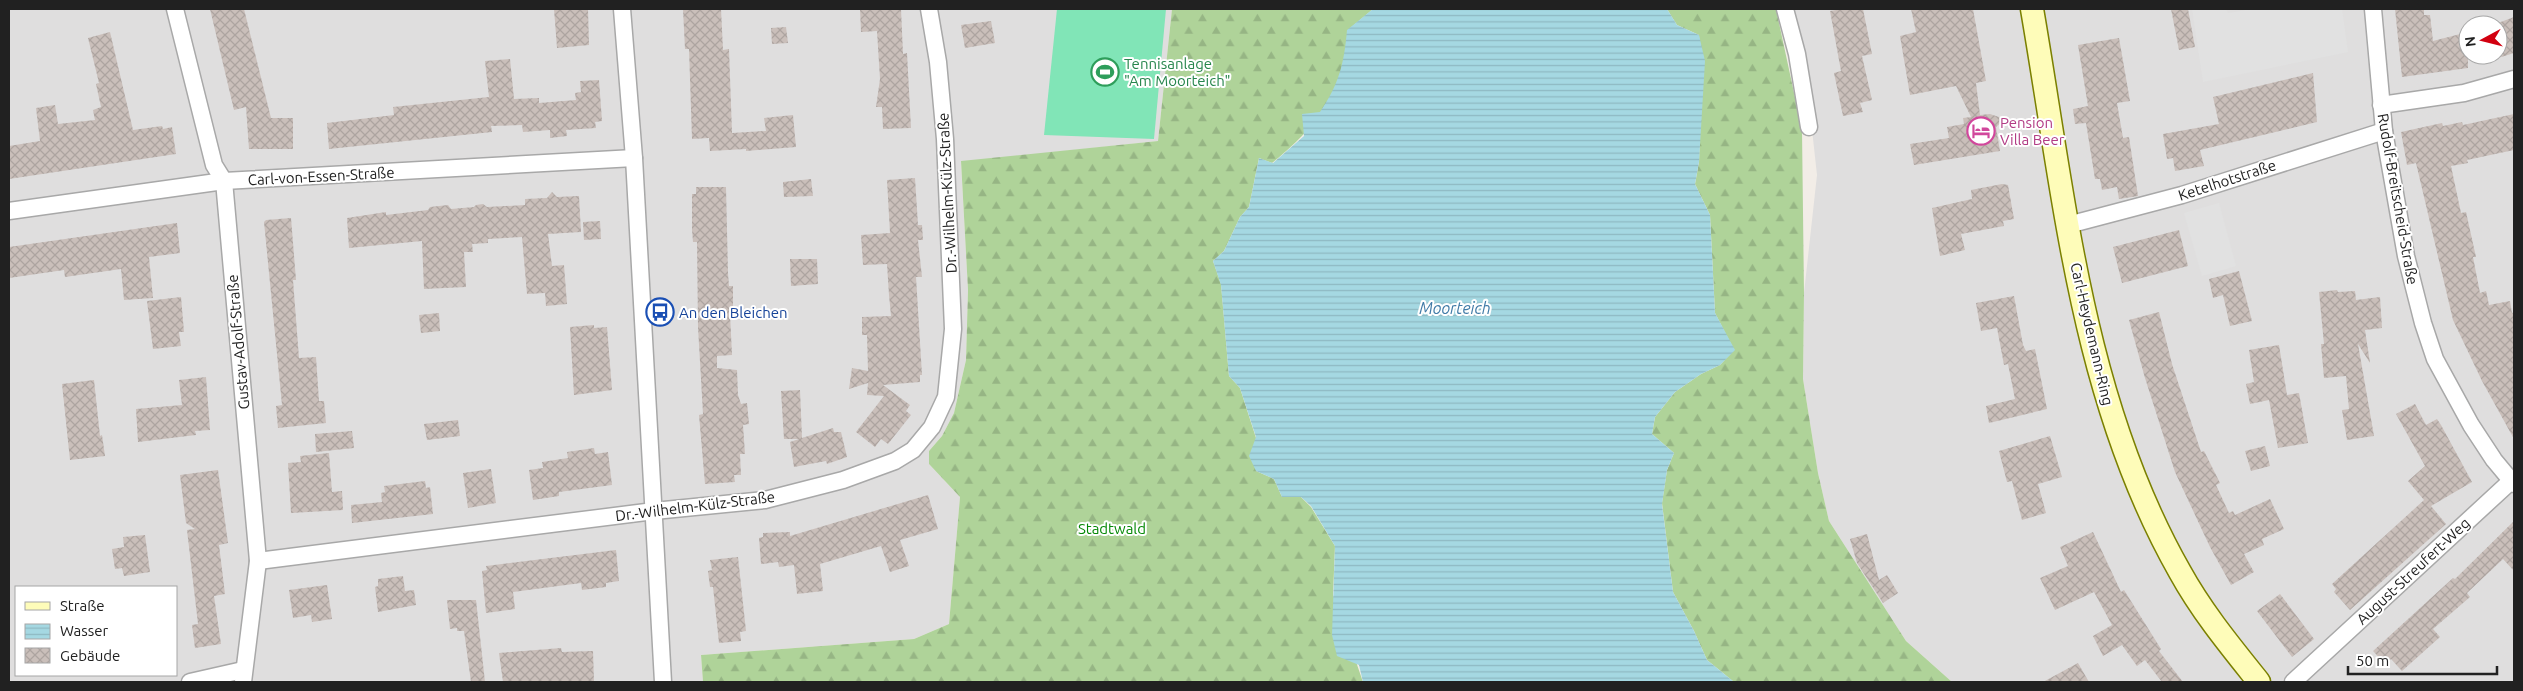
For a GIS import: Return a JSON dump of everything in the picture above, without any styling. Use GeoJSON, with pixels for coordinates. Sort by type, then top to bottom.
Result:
{"type":"FeatureCollection","features":[{"type":"Feature","properties":{"kind":"main road","name":"Carl-Heydemann-Ring"},"geometry":{"type":"LineString","coordinates":[[2032,9],[2068,225],[2100,378],[2121,444],[2144,499],[2185,580],[2211,622],[2259,682]]}},
{"type":"Feature","properties":{"kind":"street","name":"Gustav-Adolf-Straße"},"geometry":{"type":"LineString","coordinates":[[175,9],[214,164],[224,181],[258,561],[243,676]]}},
{"type":"Feature","properties":{"kind":"street"},"geometry":{"type":"LineString","coordinates":[[622,9],[634,158],[663,682]]}},
{"type":"Feature","properties":{"kind":"street","name":"Dr.-Wilhelm-Külz-Straße"},"geometry":{"type":"LineString","coordinates":[[258,561],[654,511],[765,500],[843,480],[903,458],[924,439],[941,413],[946,397],[953,329],[944,139],[938,62],[929,9]]}},
{"type":"Feature","properties":{"kind":"street"},"geometry":{"type":"LineString","coordinates":[[1785,9],[1797,54],[1809,127]]}},
{"type":"Feature","properties":{"kind":"street","name":"Rudolf-Breitscheid-Straße"},"geometry":{"type":"LineString","coordinates":[[2373,9],[2384,131],[2406,256],[2436,359],[2472,425],[2494,460],[2513,482]]}},
{"type":"Feature","properties":{"kind":"street"},"geometry":{"type":"LineString","coordinates":[[2381,105],[2464,93],[2514,79]]}},
{"type":"Feature","properties":{"kind":"street","name":"Ketelhotstraße"},"geometry":{"type":"LineString","coordinates":[[2068,225],[2182,195],[2384,131]]}},
{"type":"Feature","properties":{"kind":"street","name":"Carl-von-Essen-Straße"},"geometry":{"type":"LineString","coordinates":[[9,211],[224,181],[634,158]]}},
{"type":"Feature","properties":{"kind":"street","name":"August-Streufert-Weg"},"geometry":{"type":"LineString","coordinates":[[2293,682],[2513,482]]}},
{"type":"Feature","properties":{"kind":"street"},"geometry":{"type":"LineString","coordinates":[[190,682],[243,676]]}},
{"type":"Feature","properties":{"kind":"shaded area"},"geometry":{"type":"Polygon","coordinates":[[[9,9],[1172,9],[1158,141],[961,162],[968,290],[966,360],[954,413],[942,436],[929,451],[929,464],[960,497],[949,624],[914,639],[701,655],[703,682],[9,682],[9,9]]]}},
{"type":"Feature","properties":{"kind":"shaded area"},"geometry":{"type":"Polygon","coordinates":[[[1792,9],[2514,9],[2514,682],[1952,682],[1906,641],[1829,521],[1818,473],[1803,379],[1804,293],[1817,175],[1803,48],[1792,9]]]}},
{"type":"Feature","properties":{"kind":"shaded area"},"geometry":{"type":"Polygon","coordinates":[[[2192,9],[2226,9],[2228,13],[2253,9],[2342,9],[2348,52],[2203,82],[2192,9]]]}},
{"type":"Feature","properties":{"kind":"shaded area"},"geometry":{"type":"Polygon","coordinates":[[[2219,203],[2236,266],[2202,276],[2184,213],[2219,203]]]}},
{"type":"Feature","properties":{"kind":"green space","name":"Tennisanlage \"Am Moorteich\""},"geometry":{"type":"Polygon","coordinates":[[[1057,9],[1166,9],[1154,139],[1044,135],[1057,9]]]}},
{"type":"Feature","properties":{"kind":"green space","name":"Stadtwald"},"geometry":{"type":"Polygon","coordinates":[[[1172,9],[1373,9],[1348,30],[1345,61],[1341,76],[1335,91],[1318,118],[1296,142],[1272,163],[1259,158],[1249,207],[1240,217],[1224,251],[1213,261],[1221,284],[1229,376],[1240,388],[1256,438],[1256,471],[1274,479],[1282,497],[1301,497],[1311,507],[1335,546],[1333,595],[1363,682],[703,682],[701,655],[914,639],[949,624],[960,497],[929,464],[929,451],[942,436],[954,413],[966,360],[968,290],[961,161],[1158,141],[1172,9]]]}},
{"type":"Feature","properties":{"kind":"green space"},"geometry":{"type":"Polygon","coordinates":[[[1667,9],[1776,9],[1802,130],[1803,379],[1818,473],[1829,521],[1906,641],[1952,682],[1734,682],[1707,660],[1673,592],[1662,503],[1667,470],[1674,453],[1652,434],[1655,417],[1675,392],[1701,374],[1720,365],[1734,350],[1715,313],[1710,215],[1695,184],[1699,162],[1701,103],[1699,35],[1677,25],[1667,9]]]}},
{"type":"Feature","properties":{"kind":"water","name":"Moorteich"},"geometry":{"type":"Polygon","coordinates":[[[1373,9],[1667,9],[1677,25],[1699,35],[1705,61],[1699,162],[1695,184],[1710,215],[1715,313],[1735,350],[1720,365],[1701,374],[1675,392],[1655,417],[1652,434],[1674,453],[1667,470],[1662,504],[1673,592],[1707,660],[1734,682],[1363,682],[1359,665],[1337,656],[1332,635],[1335,546],[1311,506],[1301,497],[1282,497],[1274,479],[1256,471],[1249,456],[1256,437],[1240,388],[1229,376],[1221,285],[1213,261],[1224,251],[1240,217],[1249,207],[1259,158],[1273,163],[1304,136],[1302,114],[1320,112],[1332,92],[1340,73],[1347,30],[1373,9]]]}},
{"type":"Feature","properties":{"kind":"building"},"geometry":{"type":"Polygon","coordinates":[[[210,9],[244,9],[271,118],[293,118],[293,149],[249,149],[246,107],[234,110],[210,9]]]}},
{"type":"Feature","properties":{"kind":"building"},"geometry":{"type":"Polygon","coordinates":[[[554,9],[588,9],[589,45],[557,48],[554,9]]]}},
{"type":"Feature","properties":{"kind":"building"},"geometry":{"type":"Polygon","coordinates":[[[683,9],[721,9],[723,50],[729,49],[732,133],[766,131],[764,118],[793,115],[796,147],[746,151],[746,149],[710,151],[709,138],[692,139],[689,49],[685,49],[683,9]]]}},
{"type":"Feature","properties":{"kind":"building"},"geometry":{"type":"Polygon","coordinates":[[[860,9],[901,9],[903,54],[907,53],[911,128],[883,129],[882,107],[876,107],[880,79],[877,31],[861,32],[860,9]]]}},
{"type":"Feature","properties":{"kind":"building"},"geometry":{"type":"Polygon","coordinates":[[[1863,9],[1872,54],[1862,56],[1872,100],[1860,103],[1863,112],[1843,116],[1834,73],[1841,71],[1830,11],[1863,9]]]}},
{"type":"Feature","properties":{"kind":"building"},"geometry":{"type":"Polygon","coordinates":[[[1911,9],[1973,9],[1986,81],[1976,83],[1980,115],[1990,114],[2005,119],[1996,127],[2000,151],[1914,165],[1910,144],[1949,138],[1947,127],[1964,124],[1963,118],[1971,117],[1956,86],[1910,95],[1900,36],[1916,32],[1911,9]]]}},
{"type":"Feature","properties":{"kind":"building"},"geometry":{"type":"Polygon","coordinates":[[[2171,9],[2188,9],[2195,47],[2179,50],[2171,9]]]}},
{"type":"Feature","properties":{"kind":"building"},"geometry":{"type":"Polygon","coordinates":[[[2395,9],[2424,9],[2424,15],[2430,15],[2433,41],[2458,35],[2458,65],[2468,65],[2468,68],[2402,77],[2395,9]]]}},
{"type":"Feature","properties":{"kind":"building"},"geometry":{"type":"Polygon","coordinates":[[[2514,17],[2514,53],[2508,55],[2508,19],[2514,17]]]}},
{"type":"Feature","properties":{"kind":"building"},"geometry":{"type":"Polygon","coordinates":[[[991,21],[995,43],[965,48],[961,25],[991,21]]]}},
{"type":"Feature","properties":{"kind":"building"},"geometry":{"type":"Polygon","coordinates":[[[786,27],[788,43],[772,44],[771,28],[786,27]]]}},
{"type":"Feature","properties":{"kind":"building"},"geometry":{"type":"Polygon","coordinates":[[[110,32],[133,130],[162,126],[163,129],[172,127],[176,154],[9,179],[9,146],[40,141],[36,108],[55,105],[58,124],[95,120],[93,110],[101,107],[96,84],[99,83],[88,38],[110,32]]]}},
{"type":"Feature","properties":{"kind":"building"},"geometry":{"type":"Polygon","coordinates":[[[2119,38],[2130,101],[2117,103],[2123,138],[2129,137],[2138,196],[2119,199],[2117,187],[2102,190],[2100,179],[2095,179],[2086,123],[2075,124],[2073,109],[2088,106],[2078,45],[2119,38]]]}},
{"type":"Feature","properties":{"kind":"building"},"geometry":{"type":"Polygon","coordinates":[[[510,59],[514,99],[539,98],[539,103],[576,100],[575,93],[581,92],[580,81],[599,80],[602,121],[595,122],[596,128],[566,130],[567,136],[550,138],[550,130],[523,132],[522,125],[491,126],[492,132],[329,149],[327,123],[394,115],[393,107],[489,97],[485,61],[510,59]]]}},
{"type":"Feature","properties":{"kind":"building"},"geometry":{"type":"Polygon","coordinates":[[[2313,73],[2317,122],[2200,150],[2204,166],[2175,171],[2173,158],[2167,159],[2163,134],[2219,124],[2213,97],[2313,73]]]}},
{"type":"Feature","properties":{"kind":"building"},"geometry":{"type":"Polygon","coordinates":[[[2514,114],[2514,150],[2467,160],[2468,163],[2451,166],[2461,213],[2466,212],[2476,257],[2473,257],[2480,293],[2486,291],[2489,305],[2510,301],[2512,313],[2514,312],[2514,439],[2482,381],[2453,320],[2416,163],[2407,165],[2401,132],[2442,123],[2443,126],[2462,122],[2463,125],[2514,114]]]}},
{"type":"Feature","properties":{"kind":"building"},"geometry":{"type":"Polygon","coordinates":[[[915,178],[918,225],[922,225],[923,240],[918,240],[922,277],[916,277],[922,375],[920,375],[920,382],[883,385],[910,405],[906,411],[911,415],[888,444],[881,439],[875,447],[856,432],[884,396],[867,395],[868,383],[849,389],[852,368],[868,371],[867,335],[862,335],[862,317],[891,316],[887,264],[863,265],[861,235],[890,233],[887,180],[915,178]]]}},
{"type":"Feature","properties":{"kind":"building"},"geometry":{"type":"Polygon","coordinates":[[[811,179],[813,196],[784,197],[783,182],[811,179]]]}},
{"type":"Feature","properties":{"kind":"building"},"geometry":{"type":"Polygon","coordinates":[[[2002,184],[2008,185],[2014,219],[2003,221],[2004,226],[1961,234],[1965,250],[1940,256],[1932,208],[1972,199],[1971,190],[2002,184]]]}},
{"type":"Feature","properties":{"kind":"building"},"geometry":{"type":"Polygon","coordinates":[[[696,187],[726,187],[728,273],[729,286],[733,286],[733,314],[730,314],[732,355],[717,356],[717,368],[737,370],[738,395],[741,404],[747,403],[749,424],[743,425],[745,454],[740,454],[741,475],[734,475],[735,482],[705,484],[699,415],[703,414],[698,327],[697,242],[693,242],[692,230],[692,194],[696,194],[696,187]]]}},
{"type":"Feature","properties":{"kind":"building"},"geometry":{"type":"Polygon","coordinates":[[[552,192],[557,197],[579,196],[581,232],[548,234],[552,266],[564,265],[567,304],[546,306],[545,293],[527,294],[522,237],[488,239],[488,243],[472,244],[473,252],[464,252],[466,287],[424,289],[422,241],[349,248],[347,218],[386,212],[386,215],[428,210],[430,207],[448,205],[451,209],[474,207],[483,204],[487,207],[525,205],[525,199],[547,198],[552,192]]]}},
{"type":"Feature","properties":{"kind":"building"},"geometry":{"type":"Polygon","coordinates":[[[291,218],[296,280],[293,280],[299,358],[316,357],[319,401],[324,401],[326,423],[278,428],[276,406],[282,405],[264,222],[266,220],[291,218]]]}},
{"type":"Feature","properties":{"kind":"building"},"geometry":{"type":"Polygon","coordinates":[[[600,221],[601,239],[584,240],[583,222],[600,221]]]}},
{"type":"Feature","properties":{"kind":"building"},"geometry":{"type":"Polygon","coordinates":[[[177,223],[180,253],[149,257],[153,298],[124,300],[121,269],[65,277],[64,270],[9,278],[9,247],[177,223]]]}},
{"type":"Feature","properties":{"kind":"building"},"geometry":{"type":"Polygon","coordinates":[[[2179,230],[2188,266],[2122,283],[2113,247],[2179,230]]]}},
{"type":"Feature","properties":{"kind":"building"},"geometry":{"type":"Polygon","coordinates":[[[790,259],[817,259],[818,284],[791,286],[790,259]]]}},
{"type":"Feature","properties":{"kind":"building"},"geometry":{"type":"Polygon","coordinates":[[[2239,271],[2252,321],[2230,326],[2223,295],[2213,298],[2209,279],[2239,271]]]}},
{"type":"Feature","properties":{"kind":"building"},"geometry":{"type":"Polygon","coordinates":[[[2337,290],[2338,292],[2355,291],[2356,300],[2380,297],[2382,328],[2365,330],[2370,363],[2358,344],[2374,436],[2347,440],[2342,410],[2349,409],[2346,376],[2324,378],[2321,344],[2324,344],[2319,292],[2337,290]]]}},
{"type":"Feature","properties":{"kind":"building"},"geometry":{"type":"Polygon","coordinates":[[[2014,296],[2023,345],[2026,351],[2035,349],[2047,409],[1989,423],[1986,406],[2015,399],[2008,364],[2004,365],[1997,328],[1981,331],[1976,303],[2014,296]]]}},
{"type":"Feature","properties":{"kind":"building"},"geometry":{"type":"Polygon","coordinates":[[[181,297],[184,332],[179,332],[181,346],[153,349],[147,301],[181,297]]]}},
{"type":"Feature","properties":{"kind":"building"},"geometry":{"type":"Polygon","coordinates":[[[2159,312],[2172,364],[2201,452],[2204,451],[2220,483],[2216,485],[2229,513],[2233,511],[2235,515],[2270,499],[2284,529],[2262,539],[2264,545],[2244,554],[2254,572],[2231,585],[2210,547],[2175,472],[2129,320],[2159,312]]]}},
{"type":"Feature","properties":{"kind":"building"},"geometry":{"type":"Polygon","coordinates":[[[439,313],[440,331],[421,333],[419,315],[439,313]]]}},
{"type":"Feature","properties":{"kind":"building"},"geometry":{"type":"Polygon","coordinates":[[[594,325],[594,328],[607,327],[612,390],[574,395],[570,327],[594,325]]]}},
{"type":"Feature","properties":{"kind":"building"},"geometry":{"type":"Polygon","coordinates":[[[2279,345],[2287,395],[2299,393],[2308,443],[2278,448],[2269,400],[2250,404],[2246,384],[2254,382],[2249,350],[2279,345]]]}},
{"type":"Feature","properties":{"kind":"building"},"geometry":{"type":"Polygon","coordinates":[[[206,377],[210,430],[195,431],[196,435],[138,442],[136,409],[182,405],[179,380],[206,377]]]}},
{"type":"Feature","properties":{"kind":"building"},"geometry":{"type":"Polygon","coordinates":[[[94,380],[100,436],[102,435],[105,456],[70,460],[62,384],[94,380]]]}},
{"type":"Feature","properties":{"kind":"building"},"geometry":{"type":"Polygon","coordinates":[[[800,390],[802,438],[833,428],[834,432],[841,432],[847,457],[827,464],[826,461],[794,467],[790,442],[799,439],[784,439],[781,391],[800,390]]]}},
{"type":"Feature","properties":{"kind":"building"},"geometry":{"type":"Polygon","coordinates":[[[2415,404],[2426,425],[2437,419],[2472,482],[2431,506],[2446,524],[2350,610],[2334,592],[2336,589],[2332,584],[2424,500],[2408,481],[2425,466],[2396,414],[2415,404]]]}},
{"type":"Feature","properties":{"kind":"building"},"geometry":{"type":"Polygon","coordinates":[[[458,420],[460,436],[427,440],[424,424],[458,420]]]}},
{"type":"Feature","properties":{"kind":"building"},"geometry":{"type":"Polygon","coordinates":[[[352,431],[354,448],[316,452],[315,434],[352,431]]]}},
{"type":"Feature","properties":{"kind":"building"},"geometry":{"type":"Polygon","coordinates":[[[2050,436],[2062,477],[2038,484],[2046,513],[2022,520],[2012,481],[2007,482],[1999,451],[2050,436]]]}},
{"type":"Feature","properties":{"kind":"building"},"geometry":{"type":"Polygon","coordinates":[[[2265,446],[2270,466],[2251,471],[2245,451],[2265,446]]]}},
{"type":"Feature","properties":{"kind":"building"},"geometry":{"type":"Polygon","coordinates":[[[594,448],[595,454],[608,452],[612,485],[559,492],[559,496],[533,500],[529,470],[543,468],[542,462],[568,458],[567,452],[594,448]]]}},
{"type":"Feature","properties":{"kind":"building"},"geometry":{"type":"Polygon","coordinates":[[[329,453],[332,492],[342,491],[343,510],[291,513],[288,463],[301,462],[300,456],[329,453]]]}},
{"type":"Feature","properties":{"kind":"building"},"geometry":{"type":"Polygon","coordinates":[[[491,469],[496,503],[468,508],[463,473],[491,469]]]}},
{"type":"Feature","properties":{"kind":"building"},"geometry":{"type":"Polygon","coordinates":[[[218,470],[228,543],[219,545],[225,594],[214,596],[221,644],[195,648],[192,625],[198,624],[187,530],[195,529],[186,523],[180,475],[218,470]]]}},
{"type":"Feature","properties":{"kind":"building"},"geometry":{"type":"Polygon","coordinates":[[[425,481],[426,488],[430,487],[433,514],[352,523],[351,505],[382,502],[381,493],[385,492],[384,486],[425,481]]]}},
{"type":"Feature","properties":{"kind":"building"},"geometry":{"type":"Polygon","coordinates":[[[928,495],[938,529],[900,540],[909,566],[890,572],[881,546],[820,564],[823,591],[797,594],[794,565],[779,567],[778,562],[761,564],[759,538],[763,537],[763,533],[790,532],[790,536],[928,495]]]}},
{"type":"Feature","properties":{"kind":"building"},"geometry":{"type":"Polygon","coordinates":[[[2514,521],[2514,571],[2503,559],[2467,593],[2470,597],[2433,629],[2440,637],[2402,671],[2391,659],[2385,664],[2373,651],[2453,578],[2455,579],[2514,521]]]}},
{"type":"Feature","properties":{"kind":"building"},"geometry":{"type":"Polygon","coordinates":[[[2093,532],[2121,592],[2124,590],[2161,649],[2159,651],[2183,682],[2162,682],[2145,660],[2137,666],[2122,645],[2103,656],[2093,636],[2112,625],[2094,592],[2055,610],[2040,578],[2068,566],[2060,547],[2093,532]]]}},
{"type":"Feature","properties":{"kind":"building"},"geometry":{"type":"Polygon","coordinates":[[[1867,534],[1879,580],[1887,575],[1898,593],[1883,603],[1857,563],[1850,539],[1867,534]]]}},
{"type":"Feature","properties":{"kind":"building"},"geometry":{"type":"Polygon","coordinates":[[[145,535],[150,572],[124,576],[122,568],[115,569],[112,549],[124,547],[123,537],[145,535]]]}},
{"type":"Feature","properties":{"kind":"building"},"geometry":{"type":"Polygon","coordinates":[[[616,550],[619,581],[606,583],[606,587],[582,590],[581,583],[513,592],[515,609],[486,613],[482,571],[487,570],[486,566],[616,550]]]}},
{"type":"Feature","properties":{"kind":"building"},"geometry":{"type":"Polygon","coordinates":[[[738,557],[746,631],[740,632],[741,641],[719,643],[713,587],[710,587],[708,571],[712,570],[710,560],[738,557]]]}},
{"type":"Feature","properties":{"kind":"building"},"geometry":{"type":"Polygon","coordinates":[[[403,576],[405,591],[414,590],[416,605],[378,612],[375,587],[378,586],[378,579],[403,576]]]}},
{"type":"Feature","properties":{"kind":"building"},"geometry":{"type":"Polygon","coordinates":[[[327,585],[332,619],[312,622],[311,615],[293,618],[289,590],[327,585]]]}},
{"type":"Feature","properties":{"kind":"building"},"geometry":{"type":"Polygon","coordinates":[[[2280,594],[2314,639],[2292,657],[2257,611],[2280,594]]]}},
{"type":"Feature","properties":{"kind":"building"},"geometry":{"type":"Polygon","coordinates":[[[447,600],[476,600],[485,682],[471,682],[464,631],[457,631],[457,628],[450,629],[447,600]]]}},
{"type":"Feature","properties":{"kind":"building"},"geometry":{"type":"Polygon","coordinates":[[[561,648],[562,652],[593,651],[594,682],[503,682],[499,653],[561,648]]]}},
{"type":"Feature","properties":{"kind":"building"},"geometry":{"type":"Polygon","coordinates":[[[2078,663],[2089,682],[2043,682],[2078,663]]]}},
{"type":"Feature","properties":{"kind":"place","name":"Tennisanlage \"Am Moorteich\""},"geometry":{"type":"Point","coordinates":[1105,72]}},
{"type":"Feature","properties":{"kind":"place","name":"Pension Villa Beer"},"geometry":{"type":"Point","coordinates":[1981,131]}},
{"type":"Feature","properties":{"kind":"place","name":"An den Bleichen"},"geometry":{"type":"Point","coordinates":[660,312]}}]}
